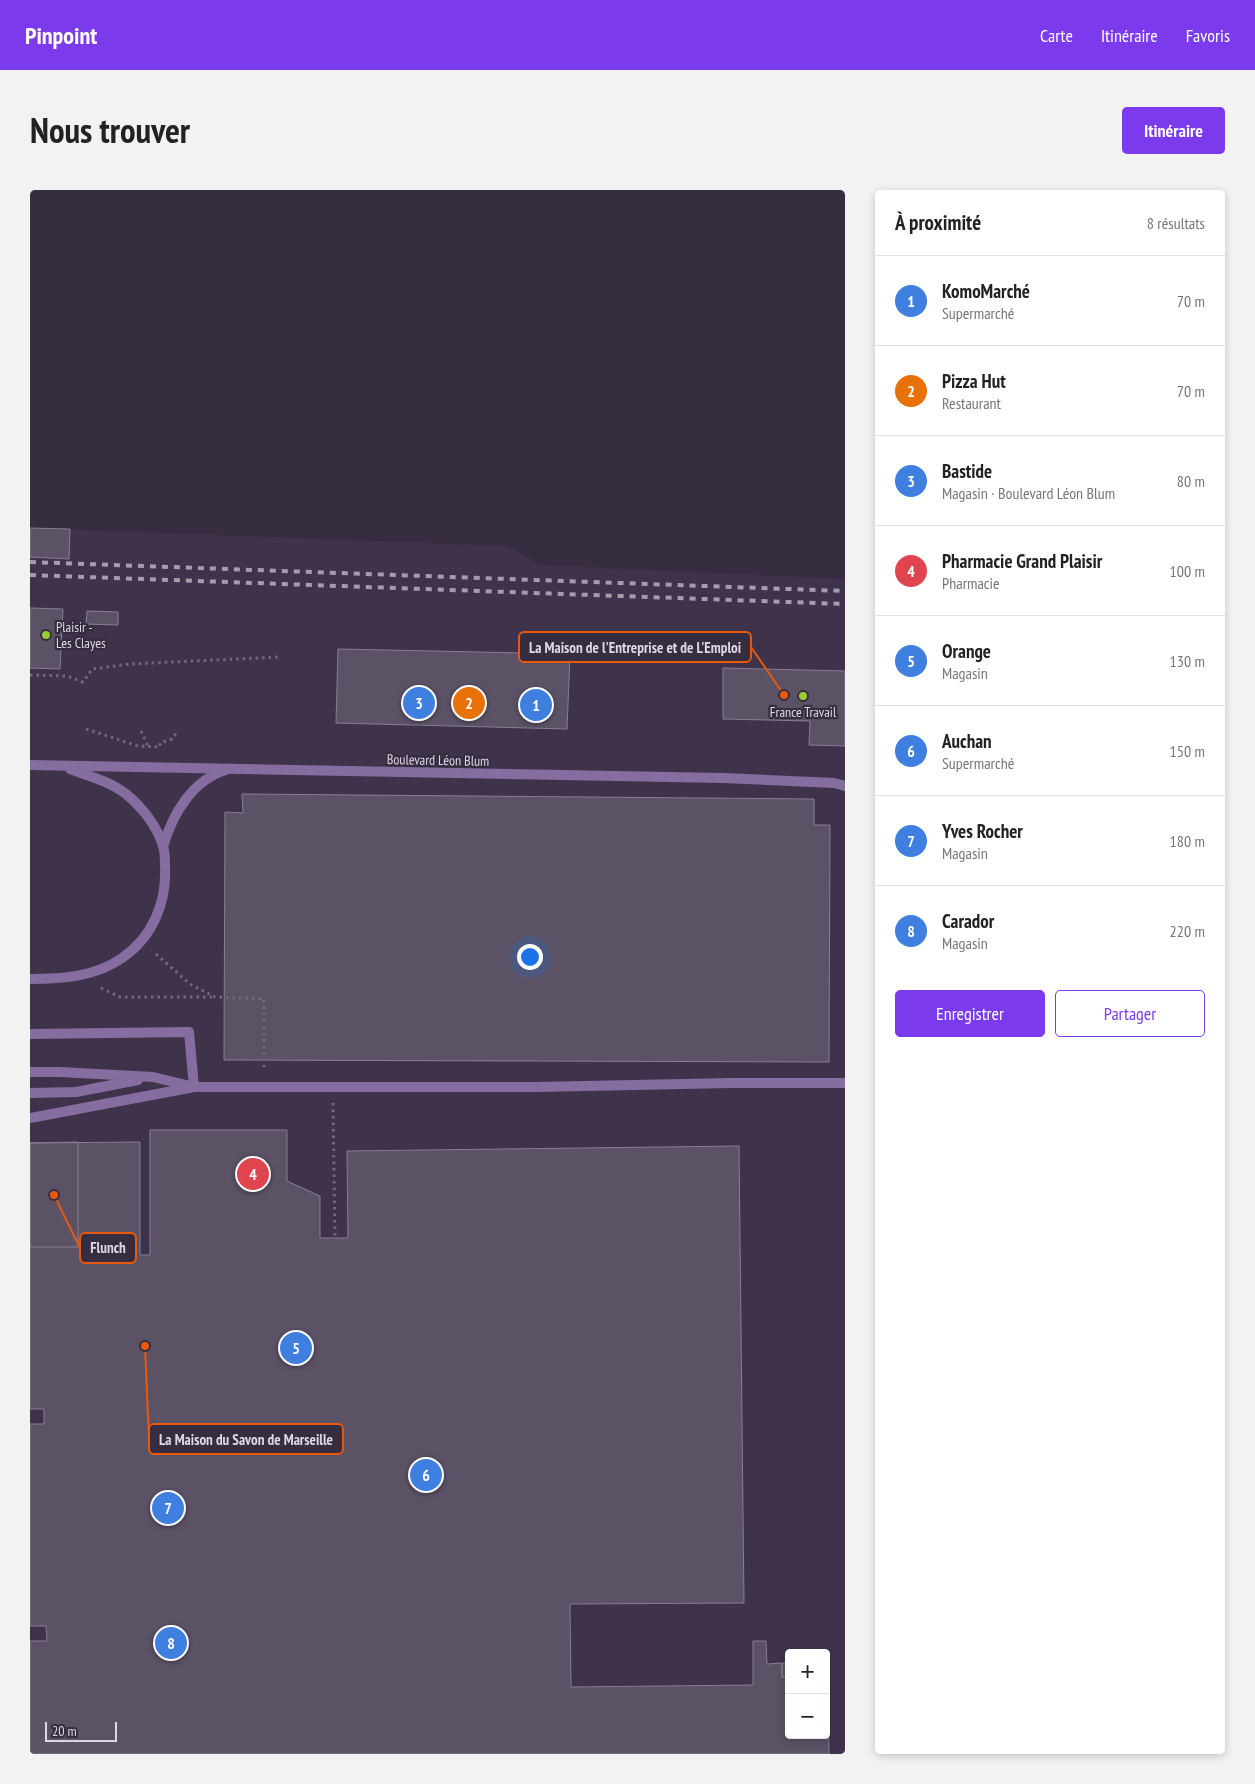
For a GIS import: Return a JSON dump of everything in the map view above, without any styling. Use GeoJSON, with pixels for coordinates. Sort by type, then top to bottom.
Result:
{"type":"FeatureCollection","features":[{"type":"Feature","properties":{"kind":"street","name":"Boulevard Léon Blum"},"geometry":{"type":"LineString","coordinates":[[30,765],[723,778],[834,782],[845,786]]}},
{"type":"Feature","properties":{"kind":"street"},"geometry":{"type":"LineString","coordinates":[[30,979],[78,976],[98,970],[122,958],[147,934],[158,914],[166,880],[163,847],[142,809],[125,794],[100,779],[62,766]]}},
{"type":"Feature","properties":{"kind":"street"},"geometry":{"type":"LineString","coordinates":[[163,847],[173,820],[185,800],[206,780],[230,768]]}},
{"type":"Feature","properties":{"kind":"street"},"geometry":{"type":"LineString","coordinates":[[30,1034],[189,1032],[194,1087]]}},
{"type":"Feature","properties":{"kind":"street"},"geometry":{"type":"LineString","coordinates":[[30,1072],[153,1077],[194,1087]]}},
{"type":"Feature","properties":{"kind":"street"},"geometry":{"type":"LineString","coordinates":[[30,1093],[76,1092],[153,1077]]}},
{"type":"Feature","properties":{"kind":"street"},"geometry":{"type":"LineString","coordinates":[[30,1118],[194,1087],[536,1087],[845,1083]]}},
{"type":"Feature","properties":{"kind":"path"},"geometry":{"type":"LineString","coordinates":[[30,675],[67,676],[83,682],[92,669],[130,664],[279,657]]}},
{"type":"Feature","properties":{"kind":"path"},"geometry":{"type":"LineString","coordinates":[[86,728],[138,746],[160,747],[160,743],[172,738],[178,730]]}},
{"type":"Feature","properties":{"kind":"path"},"geometry":{"type":"LineString","coordinates":[[142,731],[148,746]]}},
{"type":"Feature","properties":{"kind":"path"},"geometry":{"type":"LineString","coordinates":[[156,954],[190,984],[216,997]]}},
{"type":"Feature","properties":{"kind":"path"},"geometry":{"type":"LineString","coordinates":[[78,976],[120,997],[264,999],[264,1066]]}},
{"type":"Feature","properties":{"kind":"path"},"geometry":{"type":"LineString","coordinates":[[305,1087],[333,1103],[335,1238]]}},
{"type":"Feature","properties":{"kind":"shaded area"},"geometry":{"type":"Polygon","coordinates":[[[30,528],[507,546],[540,565],[845,579],[845,1754],[30,1754],[30,528]]]}},
{"type":"Feature","properties":{"kind":"building"},"geometry":{"type":"Polygon","coordinates":[[[30,528],[70,529],[69,559],[30,557],[30,528]]]}},
{"type":"Feature","properties":{"kind":"building","name":"Plaisir - Les Clayes"},"geometry":{"type":"Polygon","coordinates":[[[30,608],[63,609],[60,669],[30,668],[30,608]]]}},
{"type":"Feature","properties":{"kind":"building"},"geometry":{"type":"Polygon","coordinates":[[[87,611],[118,612],[118,625],[86,624],[87,611]]]}},
{"type":"Feature","properties":{"kind":"building"},"geometry":{"type":"Polygon","coordinates":[[[338,649],[570,654],[567,729],[336,723],[338,649]]]}},
{"type":"Feature","properties":{"kind":"building"},"geometry":{"type":"Polygon","coordinates":[[[723,668],[845,671],[845,746],[809,745],[810,721],[723,719],[723,668]]]}},
{"type":"Feature","properties":{"kind":"building"},"geometry":{"type":"Polygon","coordinates":[[[242,794],[814,799],[814,825],[830,825],[829,1062],[224,1060],[225,812],[243,813],[242,794]]]}},
{"type":"Feature","properties":{"kind":"building"},"geometry":{"type":"Polygon","coordinates":[[[150,1130],[287,1130],[287,1181],[320,1196],[320,1238],[348,1238],[347,1151],[739,1146],[744,1603],[570,1604],[571,1687],[753,1685],[753,1641],[766,1641],[767,1664],[782,1663],[782,1677],[785,1677],[785,1739],[829,1739],[829,1754],[30,1754],[30,1641],[47,1641],[46,1626],[30,1626],[30,1424],[44,1424],[44,1409],[30,1409],[30,1143],[140,1142],[140,1255],[150,1255],[150,1130]]]}},
{"type":"Feature","properties":{"kind":"building"},"geometry":{"type":"Polygon","coordinates":[[[78,1142],[78,1247],[30,1247],[30,1143],[78,1142]]]}},
{"type":"Feature","properties":{"kind":"building"},"geometry":{"type":"Polygon","coordinates":[[[782,1663],[785,1663],[785,1677],[782,1677],[782,1663]]]}},
{"type":"Feature","properties":{"kind":"railway"},"geometry":{"type":"LineString","coordinates":[[30,562],[845,591]]}},
{"type":"Feature","properties":{"kind":"railway"},"geometry":{"type":"LineString","coordinates":[[30,575],[845,604]]}},
{"type":"Feature","properties":{"kind":"place","name":"Plaisir - Les Clayes"},"geometry":{"type":"Point","coordinates":[46,635]}},
{"type":"Feature","properties":{"kind":"place","name":"La Maison de l'Entreprise et de L'Emploi"},"geometry":{"type":"Point","coordinates":[784,695]}},
{"type":"Feature","properties":{"kind":"place","name":"France Travail"},"geometry":{"type":"Point","coordinates":[803,696]}},
{"type":"Feature","properties":{"kind":"place","name":"Bastide"},"geometry":{"type":"Point","coordinates":[419,703]}},
{"type":"Feature","properties":{"kind":"place","name":"Pizza Hut"},"geometry":{"type":"Point","coordinates":[469,703]}},
{"type":"Feature","properties":{"kind":"place","name":"KomoMarché"},"geometry":{"type":"Point","coordinates":[536,705]}},
{"type":"Feature","properties":{"kind":"place","name":"Pharmacie Grand Plaisir"},"geometry":{"type":"Point","coordinates":[253,1174]}},
{"type":"Feature","properties":{"kind":"place","name":"Flunch"},"geometry":{"type":"Point","coordinates":[54,1195]}},
{"type":"Feature","properties":{"kind":"place","name":"La Maison du Savon de Marseille"},"geometry":{"type":"Point","coordinates":[145,1346]}},
{"type":"Feature","properties":{"kind":"place","name":"Orange"},"geometry":{"type":"Point","coordinates":[296,1348]}},
{"type":"Feature","properties":{"kind":"place","name":"Auchan"},"geometry":{"type":"Point","coordinates":[426,1475]}},
{"type":"Feature","properties":{"kind":"place","name":"Yves Rocher"},"geometry":{"type":"Point","coordinates":[168,1508]}},
{"type":"Feature","properties":{"kind":"place","name":"Carador"},"geometry":{"type":"Point","coordinates":[171,1643]}}]}
